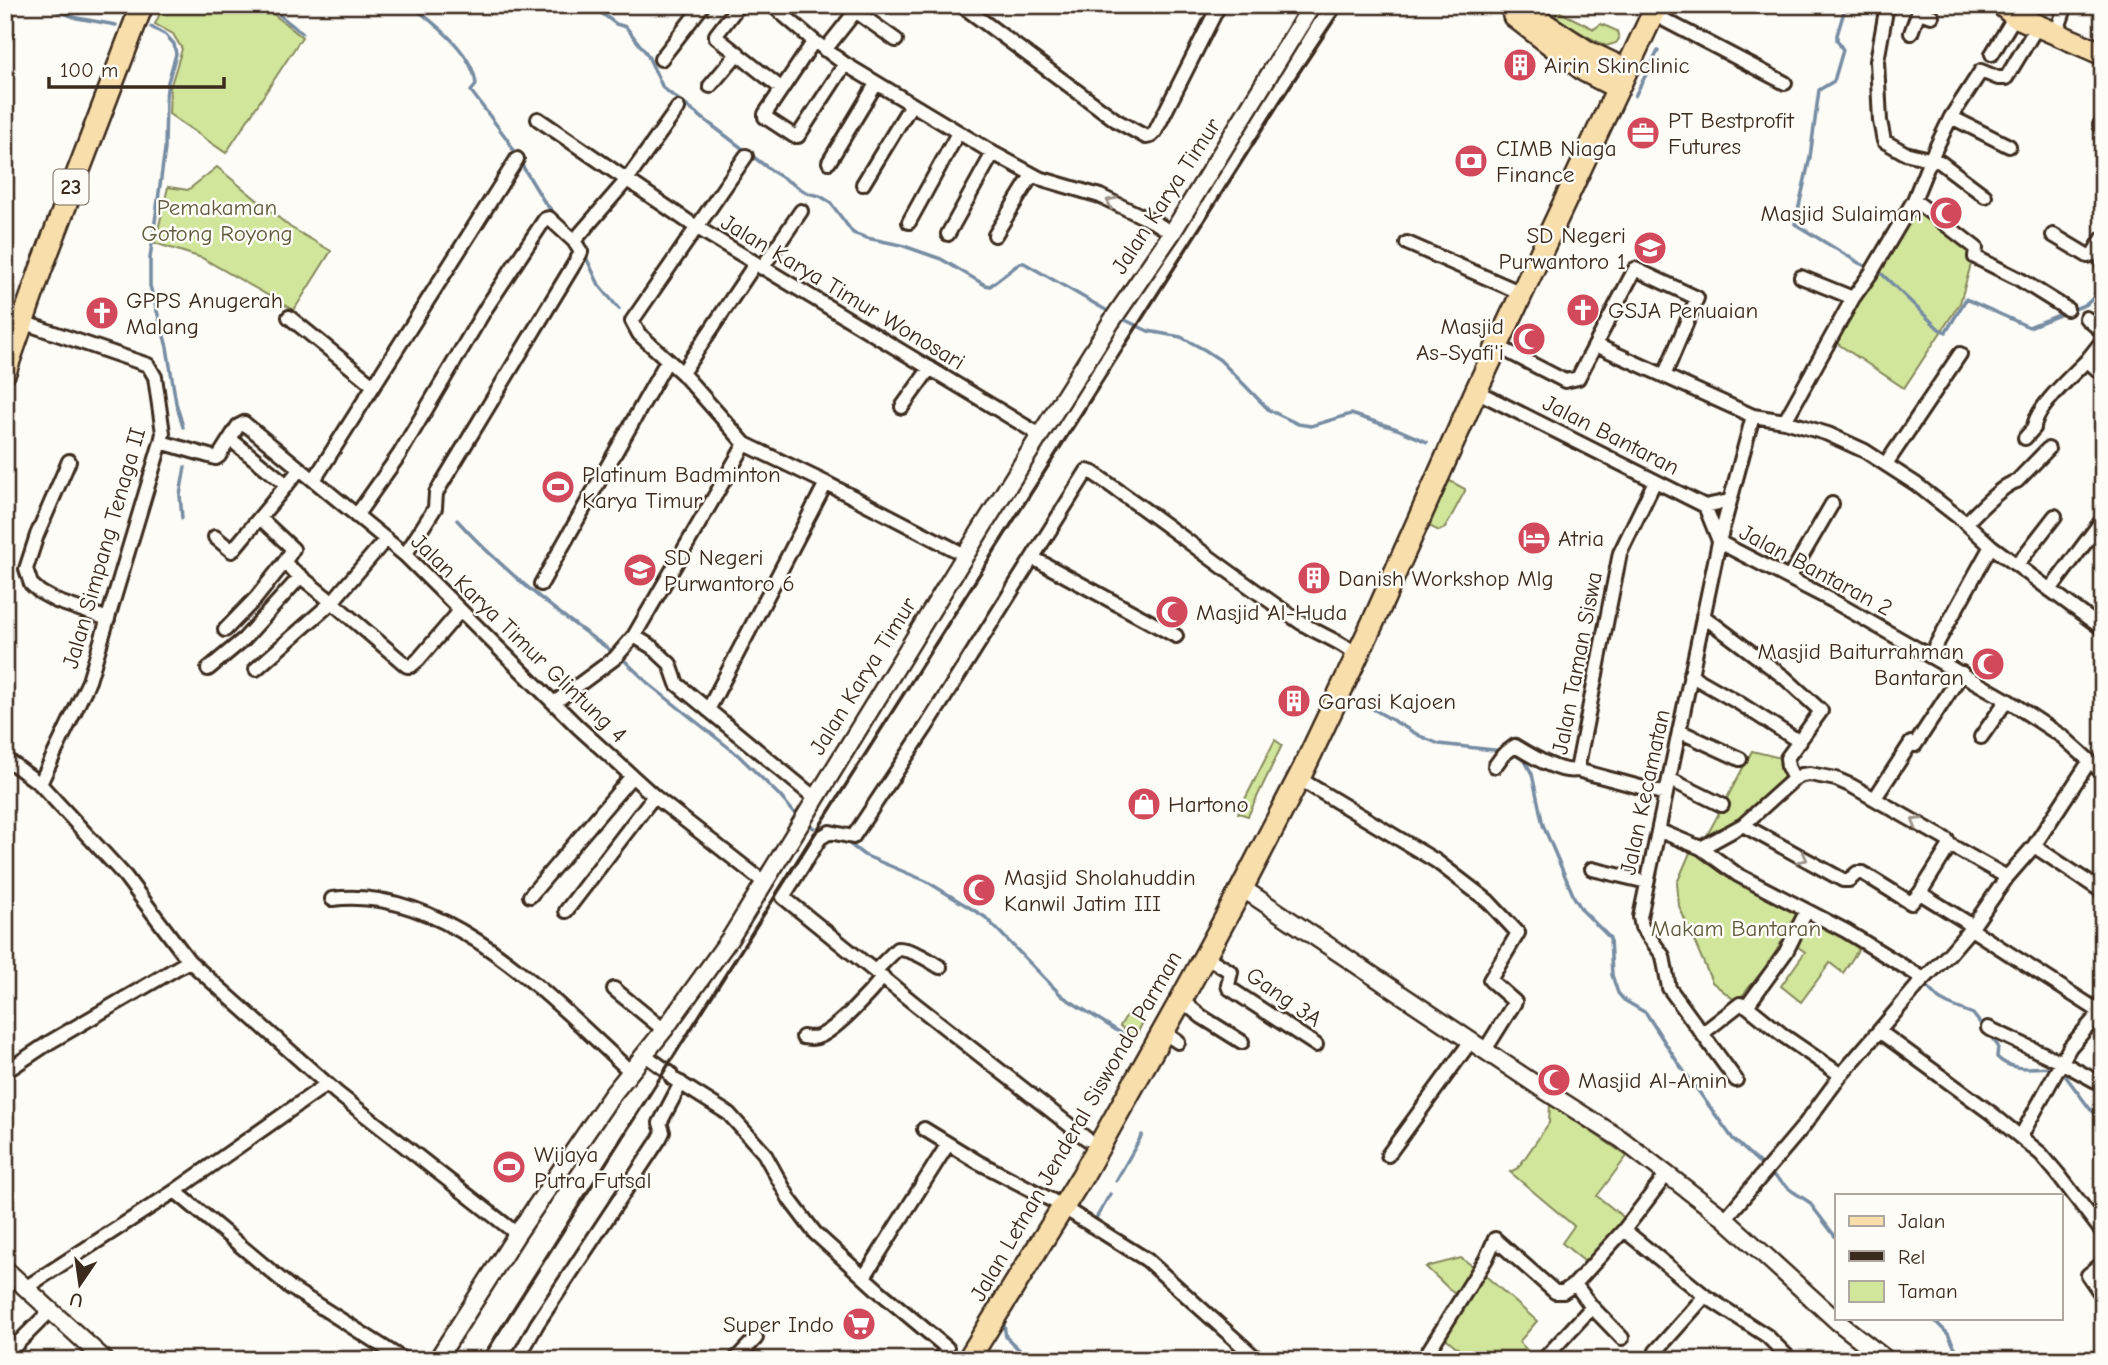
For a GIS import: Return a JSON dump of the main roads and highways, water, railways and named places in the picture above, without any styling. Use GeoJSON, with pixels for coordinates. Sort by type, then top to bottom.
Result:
{"type":"FeatureCollection","features":[{"type":"Feature","properties":{"kind":"main road","name":"23"},"geometry":{"type":"LineString","coordinates":[[5,372],[88,142],[142,5]]}},
{"type":"Feature","properties":{"kind":"main road"},"geometry":{"type":"LineString","coordinates":[[1511,6],[1514,16],[1585,71],[1616,76]]}},
{"type":"Feature","properties":{"kind":"main road","name":"Jalan Letnan Jenderal Siswondo Parman"},"geometry":{"type":"LineString","coordinates":[[1404,536],[1450,414],[1510,288],[1651,8]]}},
{"type":"Feature","properties":{"kind":"main road"},"geometry":{"type":"LineString","coordinates":[[2008,10],[2103,54]]}},
{"type":"Feature","properties":{"kind":"main road","name":"Jalan Letnan Jenderal Siswondo Parman"},"geometry":{"type":"LineString","coordinates":[[951,1354],[1058,1204],[1170,1037],[1181,1000],[1298,778],[1404,536],[1497,346],[1616,76]]}},
{"type":"Feature","properties":{"kind":"main road","name":"Jalan Letnan Jenderal Siswondo Parman"},"geometry":{"type":"LineString","coordinates":[[968,1360],[1058,1204],[1087,1139],[1230,883],[1347,648],[1369,615]]}},
{"type":"Feature","properties":{"kind":"waterway"},"geometry":{"type":"LineString","coordinates":[[43,5],[77,18],[116,25]]}},
{"type":"Feature","properties":{"kind":"waterway"},"geometry":{"type":"LineString","coordinates":[[267,5],[302,33]]}},
{"type":"Feature","properties":{"kind":"waterway"},"geometry":{"type":"LineString","coordinates":[[411,5],[442,30],[461,51],[474,73],[476,85],[471,91],[516,155]]}},
{"type":"Feature","properties":{"kind":"waterway"},"geometry":{"type":"LineString","coordinates":[[591,5],[616,24],[626,27],[647,54],[663,88],[772,171],[807,193],[830,202],[853,233],[941,259],[990,286],[1020,263],[1024,263],[1111,313]]}},
{"type":"Feature","properties":{"kind":"waterway"},"geometry":{"type":"LineString","coordinates":[[1846,5],[1837,35],[1843,50],[1834,81],[1819,90],[1810,157],[1795,224],[1882,274],[1939,329],[1946,332],[1966,299],[2029,327],[2087,304],[2103,279]]}},
{"type":"Feature","properties":{"kind":"waterway"},"geometry":{"type":"LineString","coordinates":[[151,27],[166,35],[174,44],[176,54],[166,97],[165,149],[150,258],[150,286],[167,347],[176,403],[183,427]]}},
{"type":"Feature","properties":{"kind":"waterway"},"geometry":{"type":"LineString","coordinates":[[1635,96],[1658,51]]}},
{"type":"Feature","properties":{"kind":"waterway"},"geometry":{"type":"LineString","coordinates":[[520,162],[545,203],[564,224]]}},
{"type":"Feature","properties":{"kind":"waterway"},"geometry":{"type":"LineString","coordinates":[[585,255],[599,285],[619,309]]}},
{"type":"Feature","properties":{"kind":"waterway"},"geometry":{"type":"LineString","coordinates":[[1121,318],[1148,331],[1181,337],[1205,350],[1220,360],[1269,410],[1298,424],[1311,426],[1351,414],[1427,442]]}},
{"type":"Feature","properties":{"kind":"waterway"},"geometry":{"type":"LineString","coordinates":[[182,518],[180,495],[185,467]]}},
{"type":"Feature","properties":{"kind":"waterway"},"geometry":{"type":"LineString","coordinates":[[457,520],[493,557],[531,590],[613,652]]}},
{"type":"Feature","properties":{"kind":"waterway"},"geometry":{"type":"LineString","coordinates":[[624,660],[650,685],[738,755],[797,816]]}},
{"type":"Feature","properties":{"kind":"waterway"},"geometry":{"type":"LineString","coordinates":[[1361,702],[1439,744],[1503,751]]}},
{"type":"Feature","properties":{"kind":"waterway"},"geometry":{"type":"LineString","coordinates":[[1510,752],[1525,761],[1532,774],[1543,825],[1574,897],[1582,910],[1610,938],[1612,975],[1618,993],[1624,1000],[1646,1013],[1733,1139],[1764,1167]]}},
{"type":"Feature","properties":{"kind":"waterway"},"geometry":{"type":"LineString","coordinates":[[809,825],[814,828]]}},
{"type":"Feature","properties":{"kind":"waterway"},"geometry":{"type":"LineString","coordinates":[[843,839],[864,855],[926,881],[985,917],[1062,996],[1132,1040]]}},
{"type":"Feature","properties":{"kind":"waterway"},"geometry":{"type":"LineString","coordinates":[[1805,923],[1821,924]]}},
{"type":"Feature","properties":{"kind":"waterway"},"geometry":{"type":"LineString","coordinates":[[1924,984],[1939,999],[1973,1014],[1984,1028]]}},
{"type":"Feature","properties":{"kind":"waterway"},"geometry":{"type":"LineString","coordinates":[[1989,1034],[1998,1046],[1997,1057],[2003,1062],[2024,1068],[2054,1067]]}},
{"type":"Feature","properties":{"kind":"waterway"},"geometry":{"type":"LineString","coordinates":[[2061,1070],[2090,1109],[2103,1119]]}},
{"type":"Feature","properties":{"kind":"waterway"},"geometry":{"type":"LineString","coordinates":[[1116,1181],[1142,1135]]}},
{"type":"Feature","properties":{"kind":"waterway"},"geometry":{"type":"LineString","coordinates":[[1769,1172],[1809,1202],[1835,1236]]}},
{"type":"Feature","properties":{"kind":"waterway"},"geometry":{"type":"LineString","coordinates":[[1095,1220],[1110,1194]]}},
{"type":"Feature","properties":{"kind":"waterway"},"geometry":{"type":"LineString","coordinates":[[1934,1320],[1948,1334],[1966,1360]]}},
{"type":"Feature","properties":{"kind":"waterway"},"geometry":{"type":"LineString","coordinates":[[1004,1325],[1006,1337],[1030,1360]]}},
{"type":"Feature","properties":{"kind":"railway"},"geometry":{"type":"LineString","coordinates":[[481,1360],[1344,5]]}},
{"type":"Feature","properties":{"kind":"place","name":"Airin Skinclinic"},"geometry":{"type":"Point","coordinates":[1520,65]}},
{"type":"Feature","properties":{"kind":"place","name":"PT Bestprofit Futures"},"geometry":{"type":"Point","coordinates":[1643,133]}},
{"type":"Feature","properties":{"kind":"place","name":"CIMB Niaga Finance"},"geometry":{"type":"Point","coordinates":[1471,161]}},
{"type":"Feature","properties":{"kind":"place","name":"Masjid Sulaiman"},"geometry":{"type":"Point","coordinates":[1946,213]}},
{"type":"Feature","properties":{"kind":"place","name":"SD Negeri Purwantoro 1"},"geometry":{"type":"Point","coordinates":[1650,248]}},
{"type":"Feature","properties":{"kind":"place","name":"GSJA Penuaian"},"geometry":{"type":"Point","coordinates":[1583,310]}},
{"type":"Feature","properties":{"kind":"place","name":"GPPS Anugerah Malang"},"geometry":{"type":"Point","coordinates":[102,313]}},
{"type":"Feature","properties":{"kind":"place","name":"Masjid As-Syafi'i"},"geometry":{"type":"Point","coordinates":[1529,339]}},
{"type":"Feature","properties":{"kind":"place","name":"Platinum Badminton Karya Timur"},"geometry":{"type":"Point","coordinates":[558,487]}},
{"type":"Feature","properties":{"kind":"place","name":"Atria"},"geometry":{"type":"Point","coordinates":[1534,538]}},
{"type":"Feature","properties":{"kind":"place","name":"SD Negeri Purwantoro 6"},"geometry":{"type":"Point","coordinates":[640,570]}},
{"type":"Feature","properties":{"kind":"place","name":"Danish Workshop Mlg"},"geometry":{"type":"Point","coordinates":[1314,578]}},
{"type":"Feature","properties":{"kind":"place","name":"Masjid Al-Huda"},"geometry":{"type":"Point","coordinates":[1172,612]}},
{"type":"Feature","properties":{"kind":"place","name":"Masjid Baiturrahman Bantaran"},"geometry":{"type":"Point","coordinates":[1988,664]}},
{"type":"Feature","properties":{"kind":"place","name":"Garasi Kajoen"},"geometry":{"type":"Point","coordinates":[1294,701]}},
{"type":"Feature","properties":{"kind":"place","name":"Hartono"},"geometry":{"type":"Point","coordinates":[1144,804]}},
{"type":"Feature","properties":{"kind":"place","name":"Masjid Sholahuddin Kanwil Jatim III"},"geometry":{"type":"Point","coordinates":[979,890]}},
{"type":"Feature","properties":{"kind":"place","name":"Masjid Al-Amin"},"geometry":{"type":"Point","coordinates":[1554,1080]}},
{"type":"Feature","properties":{"kind":"place","name":"Wijaya Putra Futsal"},"geometry":{"type":"Point","coordinates":[509,1167]}},
{"type":"Feature","properties":{"kind":"place","name":"Super Indo"},"geometry":{"type":"Point","coordinates":[859,1324]}},
{"type":"Feature","properties":{"kind":"park label","name":"Pemakaman Gotong Royong"},"geometry":{"type":"Point","coordinates":[217,220]}},
{"type":"Feature","properties":{"kind":"park label","name":"Makam Bantaran"},"geometry":{"type":"Point","coordinates":[1736,928]}}]}
